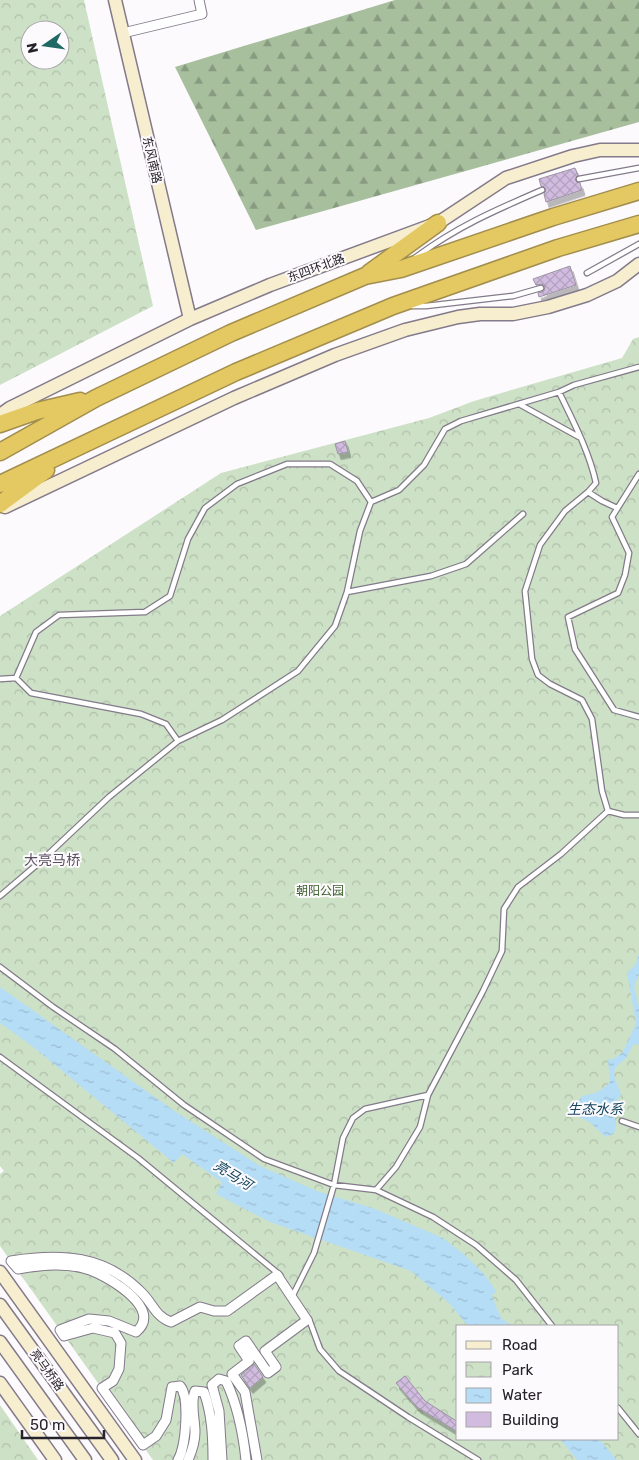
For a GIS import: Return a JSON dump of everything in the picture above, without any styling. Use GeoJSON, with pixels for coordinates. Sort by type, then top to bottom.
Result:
{"type":"FeatureCollection","features":[{"type":"Feature","properties":{"kind":"highway","name":"东四环北路"},"geometry":{"type":"LineString","coordinates":[[0,452],[96,398],[231,333],[365,276],[401,269],[553,217],[639,192]]}},
{"type":"Feature","properties":{"kind":"highway"},"geometry":{"type":"LineString","coordinates":[[365,276],[438,223]]}},
{"type":"Feature","properties":{"kind":"highway"},"geometry":{"type":"LineString","coordinates":[[0,484],[236,372],[393,306],[558,248],[639,224]]}},
{"type":"Feature","properties":{"kind":"highway"},"geometry":{"type":"LineString","coordinates":[[0,424],[37,411],[96,398]]}},
{"type":"Feature","properties":{"kind":"highway"},"geometry":{"type":"LineString","coordinates":[[0,504],[78,446]]}},
{"type":"Feature","properties":{"kind":"street","name":"东风南路"},"geometry":{"type":"LineString","coordinates":[[115,0],[190,319]]}},
{"type":"Feature","properties":{"kind":"street"},"geometry":{"type":"LineString","coordinates":[[122,33],[202,14],[199,0]]}},
{"type":"Feature","properties":{"kind":"street","name":"东四环北路"},"geometry":{"type":"LineString","coordinates":[[0,416],[10,408],[190,319],[270,285],[438,223],[506,178],[573,156],[600,150],[639,150]]}},
{"type":"Feature","properties":{"kind":"street"},"geometry":{"type":"LineString","coordinates":[[0,509],[234,398],[335,355],[405,330],[458,317],[480,314],[513,314],[548,307],[587,295],[617,281],[639,264]]}},
{"type":"Feature","properties":{"kind":"street"},"geometry":{"type":"LineString","coordinates":[[178,1460],[184,1440],[185,1413],[183,1390],[180,1386],[172,1387],[166,1420],[156,1436],[143,1445],[102,1388],[112,1381],[119,1368],[121,1343],[114,1333],[93,1328],[64,1336],[60,1330],[89,1319],[108,1321],[136,1332],[142,1326],[144,1318],[142,1307],[125,1290],[90,1270],[42,1264],[18,1269],[11,1261],[40,1256],[90,1261],[123,1276],[144,1294],[162,1319],[171,1322],[200,1307],[214,1311],[227,1311],[277,1275],[307,1320],[265,1351],[276,1368],[268,1373],[246,1341],[239,1346],[248,1361],[232,1374],[245,1392],[258,1460]]}},
{"type":"Feature","properties":{"kind":"street"},"geometry":{"type":"LineString","coordinates":[[0,1272],[135,1460]]}},
{"type":"Feature","properties":{"kind":"street","name":"亮马桥路"},"geometry":{"type":"LineString","coordinates":[[0,1305],[112,1460]]}},
{"type":"Feature","properties":{"kind":"street","name":"亮马桥路"},"geometry":{"type":"LineString","coordinates":[[0,1342],[85,1460]]}},
{"type":"Feature","properties":{"kind":"street"},"geometry":{"type":"LineString","coordinates":[[222,1460],[219,1411],[212,1385],[219,1379],[226,1381],[234,1398],[243,1435],[246,1460]]}},
{"type":"Feature","properties":{"kind":"street"},"geometry":{"type":"LineString","coordinates":[[0,1383],[55,1460]]}},
{"type":"Feature","properties":{"kind":"street"},"geometry":{"type":"LineString","coordinates":[[188,1460],[195,1432],[193,1397],[195,1391],[204,1392],[208,1402],[212,1430],[213,1460]]}},
{"type":"Feature","properties":{"kind":"lane"},"geometry":{"type":"LineString","coordinates":[[579,179],[639,168]]}},
{"type":"Feature","properties":{"kind":"lane"},"geometry":{"type":"LineString","coordinates":[[401,269],[443,237],[486,214],[542,190]]}},
{"type":"Feature","properties":{"kind":"lane"},"geometry":{"type":"LineString","coordinates":[[587,273],[639,244]]}},
{"type":"Feature","properties":{"kind":"lane"},"geometry":{"type":"LineString","coordinates":[[393,306],[426,306],[513,296],[541,288]]}},
{"type":"Feature","properties":{"kind":"lane"},"geometry":{"type":"LineString","coordinates":[[0,896],[40,862],[109,797],[178,740],[222,720],[298,671],[335,626],[347,592],[360,530],[371,502],[399,490],[424,465],[444,429],[461,421],[639,366]]}},
{"type":"Feature","properties":{"kind":"lane"},"geometry":{"type":"LineString","coordinates":[[559,392],[596,482],[588,492],[565,511],[540,544],[525,591],[532,659],[538,675],[550,684],[582,700],[592,719],[602,791],[608,811]]}},
{"type":"Feature","properties":{"kind":"lane"},"geometry":{"type":"LineString","coordinates":[[519,404],[579,437]]}},
{"type":"Feature","properties":{"kind":"lane"},"geometry":{"type":"LineString","coordinates":[[16,678],[36,632],[59,616],[145,612],[170,596],[188,539],[205,508],[237,484],[287,464],[330,464],[357,481],[371,502]]}},
{"type":"Feature","properties":{"kind":"lane"},"geometry":{"type":"LineString","coordinates":[[639,474],[612,517],[629,553],[625,574],[618,593],[568,617],[575,649],[614,710],[639,717]]}},
{"type":"Feature","properties":{"kind":"lane"},"geometry":{"type":"LineString","coordinates":[[588,492],[617,508]]}},
{"type":"Feature","properties":{"kind":"lane"},"geometry":{"type":"LineString","coordinates":[[347,592],[431,576],[466,564],[523,514]]}},
{"type":"Feature","properties":{"kind":"lane"},"geometry":{"type":"LineString","coordinates":[[0,679],[16,678],[31,693],[141,714],[166,724],[178,740]]}},
{"type":"Feature","properties":{"kind":"lane"},"geometry":{"type":"LineString","coordinates":[[608,811],[624,815],[639,815]]}},
{"type":"Feature","properties":{"kind":"lane"},"geometry":{"type":"LineString","coordinates":[[376,1190],[396,1167],[420,1127],[428,1095],[484,990],[502,951],[504,909],[518,886],[561,854],[608,811]]}},
{"type":"Feature","properties":{"kind":"lane"},"geometry":{"type":"LineString","coordinates":[[0,967],[114,1049],[184,1105],[264,1159],[334,1185],[376,1190],[433,1217],[476,1245],[516,1280],[551,1325]]}},
{"type":"Feature","properties":{"kind":"lane"},"geometry":{"type":"LineString","coordinates":[[0,1056],[138,1158],[280,1274],[308,1319],[320,1349],[339,1371],[408,1418],[478,1460]]}},
{"type":"Feature","properties":{"kind":"lane"},"geometry":{"type":"LineString","coordinates":[[293,1294],[316,1244],[334,1185],[343,1138],[354,1118],[365,1108],[428,1095]]}},
{"type":"Feature","properties":{"kind":"lane"},"geometry":{"type":"LineString","coordinates":[[622,1120],[639,1127]]}},
{"type":"Feature","properties":{"kind":"lane"},"geometry":{"type":"LineString","coordinates":[[619,1409],[639,1434]]}},
{"type":"Feature","properties":{"kind":"green space"},"geometry":{"type":"Polygon","coordinates":[[[0,0],[84,0],[153,306],[0,385],[0,0]]]}},
{"type":"Feature","properties":{"kind":"green space"},"geometry":{"type":"Polygon","coordinates":[[[395,0],[639,0],[639,122],[256,230],[175,67],[395,0]]]}},
{"type":"Feature","properties":{"kind":"green space","name":"朝阳公园"},"geometry":{"type":"Polygon","coordinates":[[[639,337],[639,1460],[153,1460],[0,1246],[0,1174],[4,1171],[0,1166],[0,616],[221,473],[429,418],[474,401],[622,358],[633,339],[639,337]]]}},
{"type":"Feature","properties":{"kind":"green space"},"geometry":{"type":"Polygon","coordinates":[[[0,1405],[38,1460],[0,1460],[0,1405]]]}},
{"type":"Feature","properties":{"kind":"water","name":"生态水系"},"geometry":{"type":"Polygon","coordinates":[[[639,953],[639,974],[634,987],[639,1006],[639,1044],[633,1045],[626,1058],[615,1068],[614,1075],[621,1095],[610,1113],[616,1123],[614,1134],[605,1137],[591,1123],[578,1116],[575,1110],[582,1096],[598,1092],[610,1082],[608,1060],[615,1058],[623,1052],[636,1023],[627,973],[636,964],[639,953]]]}},
{"type":"Feature","properties":{"kind":"water","name":"亮马河"},"geometry":{"type":"Polygon","coordinates":[[[0,987],[173,1110],[260,1166],[317,1191],[375,1209],[443,1238],[466,1256],[484,1274],[496,1291],[492,1296],[501,1318],[511,1325],[467,1325],[449,1303],[411,1271],[270,1222],[216,1194],[222,1182],[182,1154],[174,1163],[32,1046],[0,1023],[0,987]]]}},
{"type":"Feature","properties":{"kind":"water"},"geometry":{"type":"Polygon","coordinates":[[[561,1440],[600,1440],[617,1460],[577,1460],[561,1440]]]}},
{"type":"Feature","properties":{"kind":"building"},"geometry":{"type":"Polygon","coordinates":[[[575,168],[578,175],[575,180],[580,183],[582,190],[546,202],[544,194],[546,189],[541,186],[539,179],[575,168]]]}},
{"type":"Feature","properties":{"kind":"building"},"geometry":{"type":"Polygon","coordinates":[[[570,266],[576,285],[539,297],[538,293],[544,291],[545,286],[542,284],[536,285],[533,279],[570,266]]]}},
{"type":"Feature","properties":{"kind":"building"},"geometry":{"type":"Polygon","coordinates":[[[345,441],[348,452],[338,454],[335,444],[345,441]]]}},
{"type":"Feature","properties":{"kind":"building"},"geometry":{"type":"Polygon","coordinates":[[[254,1364],[263,1377],[250,1388],[241,1375],[254,1364]]]}},
{"type":"Feature","properties":{"kind":"building"},"geometry":{"type":"Polygon","coordinates":[[[405,1376],[425,1401],[456,1421],[456,1431],[417,1407],[396,1383],[405,1376]]]}},
{"type":"Feature","properties":{"kind":"district","name":"大亮马桥"},"geometry":{"type":"Point","coordinates":[52,860]}}]}
